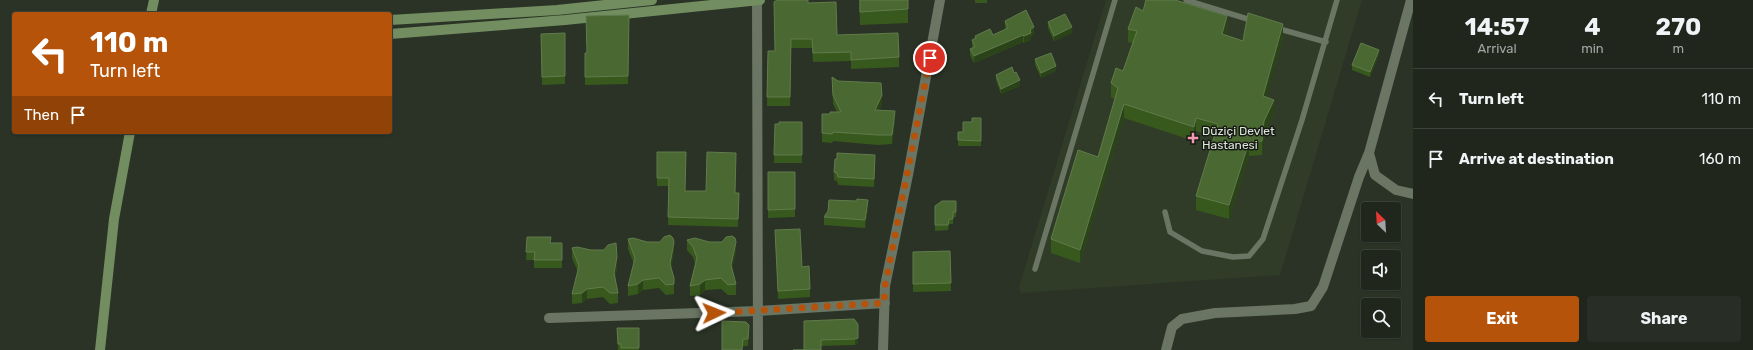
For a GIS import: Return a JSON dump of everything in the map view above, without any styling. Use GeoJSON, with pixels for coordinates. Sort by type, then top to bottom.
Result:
{"type":"FeatureCollection","features":[{"type":"Feature","properties":{"kind":"main road"},"geometry":{"type":"LineString","coordinates":[[151,12],[154,0]]}},
{"type":"Feature","properties":{"kind":"main road"},"geometry":{"type":"LineString","coordinates":[[392,20],[556,10],[652,0]]}},
{"type":"Feature","properties":{"kind":"main road"},"geometry":{"type":"LineString","coordinates":[[392,34],[565,20],[759,0]]}},
{"type":"Feature","properties":{"kind":"main road"},"geometry":{"type":"LineString","coordinates":[[100,350],[114,219],[130,134]]}},
{"type":"Feature","properties":{"kind":"street"},"geometry":{"type":"LineString","coordinates":[[758,350],[759,0]]}},
{"type":"Feature","properties":{"kind":"street"},"geometry":{"type":"LineString","coordinates":[[883,350],[885,286],[940,0]]}},
{"type":"Feature","properties":{"kind":"street"},"geometry":{"type":"LineString","coordinates":[[1166,350],[1172,328],[1182,319],[1215,313],[1295,309],[1311,306],[1323,287],[1359,177],[1369,153],[1411,0]]}},
{"type":"Feature","properties":{"kind":"street"},"geometry":{"type":"LineString","coordinates":[[1369,153],[1374,175],[1396,190],[1413,194]]}},
{"type":"Feature","properties":{"kind":"street"},"geometry":{"type":"LineString","coordinates":[[549,318],[759,311],[884,303]]}},
{"type":"Feature","properties":{"kind":"lane"},"geometry":{"type":"LineString","coordinates":[[1035,269],[1115,0]]}},
{"type":"Feature","properties":{"kind":"lane"},"geometry":{"type":"LineString","coordinates":[[1186,0],[1258,22]]}},
{"type":"Feature","properties":{"kind":"lane"},"geometry":{"type":"LineString","coordinates":[[1165,212],[1170,232],[1202,251],[1233,257],[1249,256],[1263,239],[1302,120],[1337,0]]}},
{"type":"Feature","properties":{"kind":"lane"},"geometry":{"type":"LineString","coordinates":[[1273,27],[1326,42]]}},
{"type":"Feature","properties":{"kind":"shaded area","name":"Düziçi Devlet Hastanesi"},"geometry":{"type":"Polygon","coordinates":[[[1106,0],[1362,0],[1280,275],[1020,293],[1019,287],[1106,0]]]}},
{"type":"Feature","properties":{"kind":"building"},"geometry":{"type":"Polygon","coordinates":[[[777,0],[808,0],[808,3],[836,2],[837,35],[898,33],[899,57],[851,60],[851,52],[813,53],[812,39],[791,39],[790,97],[767,97],[768,51],[775,51],[774,2],[777,0]]]}},
{"type":"Feature","properties":{"kind":"building"},"geometry":{"type":"Polygon","coordinates":[[[860,0],[908,0],[908,9],[860,12],[860,0]]]}},
{"type":"Feature","properties":{"kind":"building"},"geometry":{"type":"Polygon","coordinates":[[[1146,0],[1175,0],[1227,16],[1222,34],[1243,41],[1248,13],[1283,24],[1263,96],[1274,100],[1264,121],[1262,141],[1249,142],[1229,205],[1196,196],[1218,124],[1196,118],[1194,127],[1124,104],[1080,250],[1051,239],[1078,150],[1098,157],[1118,88],[1111,83],[1116,68],[1123,71],[1137,31],[1128,29],[1136,7],[1143,11],[1146,0]]]}},
{"type":"Feature","properties":{"kind":"building"},"geometry":{"type":"Polygon","coordinates":[[[1026,10],[1034,27],[1030,30],[1031,33],[974,56],[970,49],[975,47],[972,40],[976,38],[975,36],[990,29],[993,35],[1008,28],[1005,21],[1026,10]]]}},
{"type":"Feature","properties":{"kind":"building"},"geometry":{"type":"Polygon","coordinates":[[[1065,14],[1072,27],[1054,36],[1048,22],[1065,14]]]}},
{"type":"Feature","properties":{"kind":"building"},"geometry":{"type":"Polygon","coordinates":[[[629,15],[628,76],[585,77],[585,53],[587,53],[586,16],[629,15]]]}},
{"type":"Feature","properties":{"kind":"building"},"geometry":{"type":"Polygon","coordinates":[[[565,33],[565,76],[542,77],[541,34],[565,33]]]}},
{"type":"Feature","properties":{"kind":"building"},"geometry":{"type":"Polygon","coordinates":[[[1361,43],[1379,50],[1370,72],[1352,65],[1361,43]]]}},
{"type":"Feature","properties":{"kind":"building"},"geometry":{"type":"Polygon","coordinates":[[[1051,53],[1056,66],[1041,73],[1035,59],[1051,53]]]}},
{"type":"Feature","properties":{"kind":"building"},"geometry":{"type":"Polygon","coordinates":[[[1012,67],[1014,73],[1016,72],[1020,80],[1001,89],[996,75],[1012,67]]]}},
{"type":"Feature","properties":{"kind":"building"},"geometry":{"type":"Polygon","coordinates":[[[832,77],[838,81],[881,83],[882,95],[875,110],[895,111],[892,135],[833,132],[832,134],[822,133],[822,114],[841,112],[833,95],[832,77]]]}},
{"type":"Feature","properties":{"kind":"building"},"geometry":{"type":"Polygon","coordinates":[[[972,118],[981,118],[981,141],[958,140],[958,132],[963,132],[963,122],[972,122],[972,118]]]}},
{"type":"Feature","properties":{"kind":"building"},"geometry":{"type":"Polygon","coordinates":[[[779,122],[802,122],[802,155],[774,155],[775,124],[779,124],[779,122]]]}},
{"type":"Feature","properties":{"kind":"building"},"geometry":{"type":"Polygon","coordinates":[[[657,152],[686,152],[685,191],[706,191],[707,152],[736,153],[735,193],[739,193],[738,219],[668,217],[669,178],[657,178],[657,152]]]}},
{"type":"Feature","properties":{"kind":"building"},"geometry":{"type":"Polygon","coordinates":[[[837,153],[875,155],[874,179],[838,177],[837,173],[834,172],[837,153]]]}},
{"type":"Feature","properties":{"kind":"building"},"geometry":{"type":"Polygon","coordinates":[[[768,172],[795,172],[795,209],[768,210],[768,172]]]}},
{"type":"Feature","properties":{"kind":"building"},"geometry":{"type":"Polygon","coordinates":[[[857,199],[868,200],[865,220],[824,217],[828,211],[829,200],[856,201],[857,199]]]}},
{"type":"Feature","properties":{"kind":"building"},"geometry":{"type":"Polygon","coordinates":[[[942,201],[956,201],[956,212],[953,212],[953,219],[949,219],[948,225],[935,225],[935,206],[942,201]]]}},
{"type":"Feature","properties":{"kind":"building"},"geometry":{"type":"Polygon","coordinates":[[[800,229],[802,267],[809,266],[810,289],[778,291],[775,230],[800,229]]]}},
{"type":"Feature","properties":{"kind":"building"},"geometry":{"type":"Polygon","coordinates":[[[670,235],[674,242],[670,264],[674,284],[666,285],[659,278],[643,280],[638,284],[628,286],[635,258],[628,239],[633,238],[647,242],[660,242],[664,237],[670,235]]]}},
{"type":"Feature","properties":{"kind":"building"},"geometry":{"type":"Polygon","coordinates":[[[732,236],[735,238],[736,242],[731,265],[736,284],[728,285],[721,278],[705,280],[700,284],[690,286],[697,258],[693,247],[687,240],[695,238],[709,242],[722,242],[726,237],[732,236]]]}},
{"type":"Feature","properties":{"kind":"building"},"geometry":{"type":"Polygon","coordinates":[[[527,237],[551,237],[550,243],[562,243],[562,260],[534,260],[535,252],[526,252],[527,237]]]}},
{"type":"Feature","properties":{"kind":"building"},"geometry":{"type":"Polygon","coordinates":[[[616,243],[617,257],[614,273],[618,293],[610,293],[603,287],[587,289],[582,293],[572,294],[579,266],[572,248],[577,247],[591,250],[604,250],[608,245],[616,243]]]}},
{"type":"Feature","properties":{"kind":"building"},"geometry":{"type":"Polygon","coordinates":[[[950,251],[951,283],[913,284],[913,252],[950,251]]]}},
{"type":"Feature","properties":{"kind":"building"},"geometry":{"type":"Polygon","coordinates":[[[854,319],[858,324],[858,338],[821,340],[821,350],[804,350],[804,321],[854,319]]]}},
{"type":"Feature","properties":{"kind":"building"},"geometry":{"type":"Polygon","coordinates":[[[722,321],[746,322],[749,325],[748,339],[743,339],[742,350],[722,350],[722,321]]]}},
{"type":"Feature","properties":{"kind":"building"},"geometry":{"type":"Polygon","coordinates":[[[617,328],[639,328],[639,348],[621,348],[621,344],[618,344],[617,328]]]}},
{"type":"Feature","properties":{"kind":"place","name":"Düziçi Devlet Hastanesi"},"geometry":{"type":"Point","coordinates":[1193,138]}},
{"type":"Feature","properties":{"kind":"route"},"geometry":{"type":"LineString","coordinates":[[714,313],[884,303],[885,286],[930,58]]}}]}
